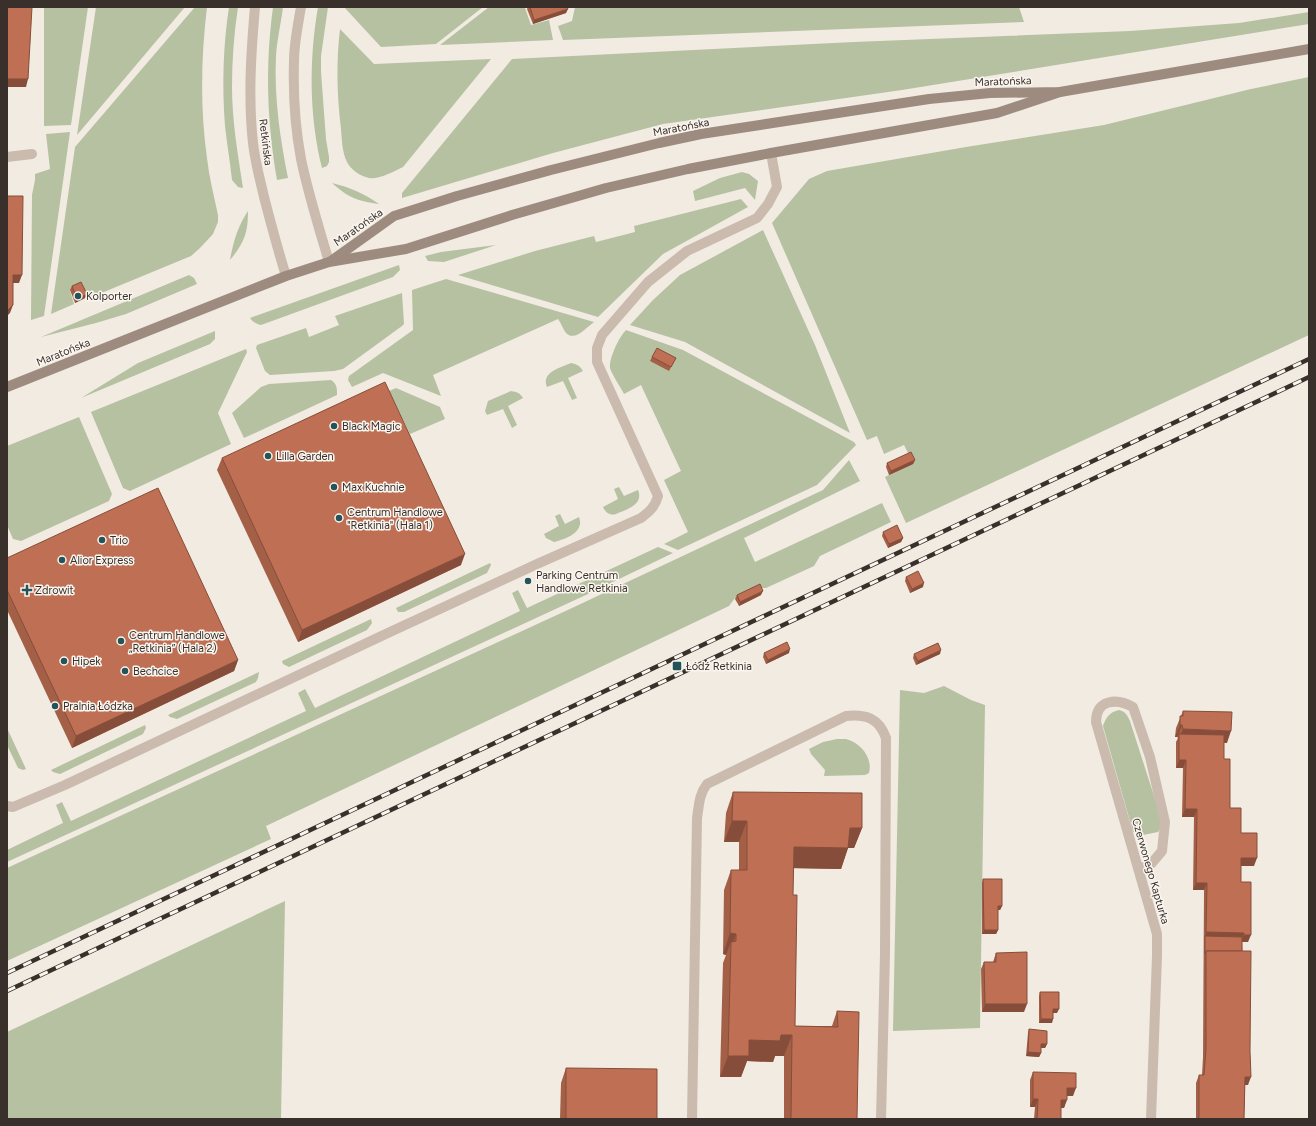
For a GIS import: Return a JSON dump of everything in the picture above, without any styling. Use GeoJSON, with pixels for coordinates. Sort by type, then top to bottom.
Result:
{"type":"FeatureCollection","features":[{"type":"Feature","properties":{"kind":"main road","name":"Maratońska"},"geometry":{"type":"LineString","coordinates":[[7,387],[286,276],[328,262],[406,249],[512,215],[606,188],[688,169],[771,153],[997,113],[1060,92],[1309,49]]}},
{"type":"Feature","properties":{"kind":"main road","name":"Maratońska"},"geometry":{"type":"LineString","coordinates":[[328,262],[394,216],[457,196],[604,156],[659,143],[701,134],[929,100],[990,93],[1060,92]]}},
{"type":"Feature","properties":{"kind":"street","name":"Retkińska"},"geometry":{"type":"LineString","coordinates":[[255,7],[250,71],[250,101],[253,145],[258,173],[275,242],[286,276]]}},
{"type":"Feature","properties":{"kind":"street"},"geometry":{"type":"LineString","coordinates":[[301,7],[294,46],[294,94],[297,130],[305,173],[328,262]]}},
{"type":"Feature","properties":{"kind":"street"},"geometry":{"type":"LineString","coordinates":[[7,806],[13,807],[65,785],[390,632],[640,518],[649,512],[656,505],[658,496],[597,362],[597,348],[602,335],[648,282],[687,250],[757,218],[768,204],[776,187],[771,153]]}},
{"type":"Feature","properties":{"kind":"street"},"geometry":{"type":"LineString","coordinates":[[7,157],[32,154]]}},
{"type":"Feature","properties":{"kind":"street","name":"Czerwonego Kapturka"},"geometry":{"type":"LineString","coordinates":[[1139,868],[1151,864],[1162,851],[1165,822],[1150,757],[1133,706],[1126,702],[1116,701],[1101,707],[1096,714],[1096,725],[1139,868],[1157,934],[1152,1119]]}},
{"type":"Feature","properties":{"kind":"street"},"geometry":{"type":"LineString","coordinates":[[692,1119],[697,818],[699,799],[702,790],[707,784],[846,716],[858,715],[865,716],[873,720],[881,727],[886,738],[885,954],[881,1119]]}},
{"type":"Feature","properties":{"kind":"green space"},"geometry":{"type":"Polygon","coordinates":[[[44,7],[88,7],[71,125],[44,126],[44,7]]]}},
{"type":"Feature","properties":{"kind":"green space"},"geometry":{"type":"Polygon","coordinates":[[[96,7],[185,7],[77,135],[96,7]]]}},
{"type":"Feature","properties":{"kind":"green space"},"geometry":{"type":"Polygon","coordinates":[[[195,7],[207,7],[203,45],[202,101],[208,165],[218,215],[218,222],[213,234],[191,256],[87,299],[82,286],[70,291],[74,304],[51,314],[75,147],[195,7]]]}},
{"type":"Feature","properties":{"kind":"green space"},"geometry":{"type":"Polygon","coordinates":[[[229,7],[238,7],[233,57],[232,100],[243,188],[238,187],[232,180],[225,126],[225,36],[229,7]]]}},
{"type":"Feature","properties":{"kind":"green space"},"geometry":{"type":"Polygon","coordinates":[[[273,7],[283,7],[277,50],[276,87],[280,133],[288,178],[277,180],[271,137],[268,94],[270,29],[273,7]]]}},
{"type":"Feature","properties":{"kind":"green space"},"geometry":{"type":"Polygon","coordinates":[[[318,7],[328,7],[321,56],[321,72],[329,162],[327,166],[322,168],[315,128],[312,88],[313,47],[318,7]]]}},
{"type":"Feature","properties":{"kind":"green space"},"geometry":{"type":"Polygon","coordinates":[[[344,7],[483,7],[436,44],[381,47],[344,7]]]}},
{"type":"Feature","properties":{"kind":"green space"},"geometry":{"type":"Polygon","coordinates":[[[489,7],[528,7],[525,8],[531,25],[549,20],[553,40],[440,45],[489,7]]]}},
{"type":"Feature","properties":{"kind":"green space"},"geometry":{"type":"Polygon","coordinates":[[[575,7],[1019,7],[1024,22],[563,40],[558,26],[572,21],[575,7]]]}},
{"type":"Feature","properties":{"kind":"green space"},"geometry":{"type":"Polygon","coordinates":[[[1309,12],[1309,24],[902,90],[663,124],[553,153],[402,198],[402,193],[512,59],[854,42],[1130,31],[1239,23],[1309,12]]]}},
{"type":"Feature","properties":{"kind":"green space"},"geometry":{"type":"Polygon","coordinates":[[[340,29],[374,64],[491,59],[403,167],[382,176],[369,178],[359,174],[351,168],[345,158],[343,150],[338,79],[340,29]]]}},
{"type":"Feature","properties":{"kind":"green space"},"geometry":{"type":"Polygon","coordinates":[[[1309,77],[1309,335],[906,523],[885,477],[913,463],[904,445],[884,454],[877,436],[867,440],[772,223],[809,179],[827,171],[1104,125],[1251,89],[1309,77]]]}},
{"type":"Feature","properties":{"kind":"green space"},"geometry":{"type":"Polygon","coordinates":[[[70,132],[44,316],[31,320],[32,195],[35,174],[50,169],[46,134],[70,132]]]}},
{"type":"Feature","properties":{"kind":"green space"},"geometry":{"type":"Polygon","coordinates":[[[742,172],[749,174],[758,181],[755,200],[745,188],[695,201],[693,191],[720,178],[742,172]]]}},
{"type":"Feature","properties":{"kind":"green space"},"geometry":{"type":"Polygon","coordinates":[[[332,183],[357,191],[379,204],[365,202],[354,198],[343,192],[332,183]]]}},
{"type":"Feature","properties":{"kind":"green space"},"geometry":{"type":"Polygon","coordinates":[[[741,199],[748,207],[663,254],[598,317],[458,275],[535,251],[594,236],[596,242],[635,232],[634,226],[741,199]]]}},
{"type":"Feature","properties":{"kind":"green space"},"geometry":{"type":"Polygon","coordinates":[[[248,211],[246,232],[242,243],[230,260],[236,234],[248,211]]]}},
{"type":"Feature","properties":{"kind":"green space"},"geometry":{"type":"Polygon","coordinates":[[[763,230],[815,345],[850,433],[685,342],[630,325],[653,300],[680,275],[763,230]]]}},
{"type":"Feature","properties":{"kind":"green space"},"geometry":{"type":"Polygon","coordinates":[[[496,245],[444,262],[428,261],[425,256],[441,252],[496,245]]]}},
{"type":"Feature","properties":{"kind":"green space"},"geometry":{"type":"Polygon","coordinates":[[[399,265],[400,270],[393,277],[261,325],[255,323],[250,318],[399,265]]]}},
{"type":"Feature","properties":{"kind":"green space"},"geometry":{"type":"Polygon","coordinates":[[[189,275],[194,278],[197,284],[126,314],[41,337],[189,275]]]}},
{"type":"Feature","properties":{"kind":"green space"},"geometry":{"type":"Polygon","coordinates":[[[446,279],[594,322],[581,333],[573,336],[566,333],[558,319],[433,375],[441,396],[383,373],[352,387],[348,380],[349,376],[413,330],[412,290],[446,279]]]}},
{"type":"Feature","properties":{"kind":"green space"},"geometry":{"type":"Polygon","coordinates":[[[402,293],[404,324],[343,369],[334,371],[270,375],[265,371],[256,348],[257,345],[306,328],[309,337],[339,325],[335,316],[402,293]]]}},
{"type":"Feature","properties":{"kind":"green space"},"geometry":{"type":"Polygon","coordinates":[[[626,330],[683,350],[854,442],[856,445],[817,485],[678,550],[664,544],[688,532],[664,480],[681,471],[641,385],[624,394],[610,368],[615,348],[620,337],[626,330]]]}},
{"type":"Feature","properties":{"kind":"green space"},"geometry":{"type":"Polygon","coordinates":[[[215,331],[215,339],[210,344],[81,398],[138,363],[215,331]]]}},
{"type":"Feature","properties":{"kind":"green space"},"geometry":{"type":"Polygon","coordinates":[[[246,349],[247,352],[218,413],[231,444],[130,491],[123,488],[91,412],[246,349]]]}},
{"type":"Feature","properties":{"kind":"green space"},"geometry":{"type":"Polygon","coordinates":[[[571,363],[581,368],[583,371],[568,378],[577,398],[572,400],[563,381],[547,387],[546,382],[549,374],[571,363]]]}},
{"type":"Feature","properties":{"kind":"green space"},"geometry":{"type":"Polygon","coordinates":[[[331,380],[336,386],[337,395],[244,438],[232,413],[261,387],[269,384],[331,380]]]}},
{"type":"Feature","properties":{"kind":"green space"},"geometry":{"type":"Polygon","coordinates":[[[396,388],[440,407],[445,419],[410,434],[389,391],[396,388]]]}},
{"type":"Feature","properties":{"kind":"green space"},"geometry":{"type":"Polygon","coordinates":[[[511,391],[518,393],[523,398],[508,406],[517,425],[512,428],[503,409],[487,415],[485,411],[488,401],[511,391]]]}},
{"type":"Feature","properties":{"kind":"green space"},"geometry":{"type":"Polygon","coordinates":[[[79,417],[112,494],[109,501],[21,541],[13,539],[7,525],[7,446],[79,417]]]}},
{"type":"Feature","properties":{"kind":"green space"},"geometry":{"type":"Polygon","coordinates":[[[849,460],[860,481],[744,538],[755,562],[882,503],[891,522],[820,556],[814,566],[766,588],[758,588],[735,598],[729,606],[266,826],[271,839],[7,961],[7,868],[572,608],[823,490],[849,460]]]}},
{"type":"Feature","properties":{"kind":"green space"},"geometry":{"type":"Polygon","coordinates":[[[619,487],[624,496],[638,490],[639,499],[633,506],[616,514],[610,514],[606,512],[603,507],[618,499],[614,489],[619,487]]]}},
{"type":"Feature","properties":{"kind":"green space"},"geometry":{"type":"Polygon","coordinates":[[[560,514],[565,524],[579,517],[579,527],[577,531],[569,537],[554,542],[546,538],[544,534],[559,526],[555,516],[560,514]]]}},
{"type":"Feature","properties":{"kind":"green space"},"geometry":{"type":"Polygon","coordinates":[[[658,547],[673,553],[588,594],[7,862],[7,850],[63,823],[56,805],[62,802],[71,821],[306,711],[298,693],[305,689],[315,708],[520,611],[512,593],[518,590],[527,608],[658,547]]]}},
{"type":"Feature","properties":{"kind":"green space"},"geometry":{"type":"Polygon","coordinates":[[[490,563],[491,565],[487,573],[404,612],[398,612],[396,608],[490,563]]]}},
{"type":"Feature","properties":{"kind":"green space"},"geometry":{"type":"Polygon","coordinates":[[[371,619],[372,623],[367,630],[289,667],[283,664],[282,661],[371,619]]]}},
{"type":"Feature","properties":{"kind":"green space"},"geometry":{"type":"Polygon","coordinates":[[[259,672],[256,682],[177,719],[168,715],[259,672]]]}},
{"type":"Feature","properties":{"kind":"green space"},"geometry":{"type":"Polygon","coordinates":[[[944,686],[971,700],[985,705],[980,1028],[893,1031],[900,690],[924,693],[944,686]]]}},
{"type":"Feature","properties":{"kind":"green space"},"geometry":{"type":"Polygon","coordinates":[[[1119,710],[1126,714],[1130,721],[1163,824],[1158,832],[1143,835],[1133,832],[1103,726],[1109,715],[1119,710]]]}},
{"type":"Feature","properties":{"kind":"green space"},"geometry":{"type":"Polygon","coordinates":[[[145,725],[146,728],[143,734],[60,774],[51,770],[145,725]]]}},
{"type":"Feature","properties":{"kind":"green space"},"geometry":{"type":"Polygon","coordinates":[[[7,728],[26,769],[23,770],[18,768],[7,745],[7,728]]]}},
{"type":"Feature","properties":{"kind":"green space"},"geometry":{"type":"Polygon","coordinates":[[[846,739],[851,741],[865,752],[870,767],[869,773],[865,775],[824,776],[825,770],[811,754],[809,749],[823,742],[846,739]]]}},
{"type":"Feature","properties":{"kind":"green space"},"geometry":{"type":"Polygon","coordinates":[[[285,901],[281,1119],[7,1119],[7,1032],[285,901]]]}},
{"type":"Feature","properties":{"kind":"building"},"geometry":{"type":"Polygon","coordinates":[[[7,7],[32,7],[28,79],[7,79],[7,7]]]}},
{"type":"Feature","properties":{"kind":"building"},"geometry":{"type":"Polygon","coordinates":[[[530,7],[567,7],[568,9],[534,20],[530,7]]]}},
{"type":"Feature","properties":{"kind":"building"},"geometry":{"type":"Polygon","coordinates":[[[7,196],[23,196],[22,275],[13,275],[13,305],[8,310],[7,310],[7,196]]]}},
{"type":"Feature","properties":{"kind":"building"},"geometry":{"type":"Polygon","coordinates":[[[81,282],[87,294],[77,299],[72,286],[81,282]]]}},
{"type":"Feature","properties":{"kind":"building"},"geometry":{"type":"Polygon","coordinates":[[[657,348],[676,358],[671,367],[652,357],[657,348]]]}},
{"type":"Feature","properties":{"kind":"building","name":"Centrum Handlowe \"Retkinia\" (Hala 1)"},"geometry":{"type":"Polygon","coordinates":[[[385,382],[465,554],[302,630],[222,458],[385,382]]]}},
{"type":"Feature","properties":{"kind":"building"},"geometry":{"type":"Polygon","coordinates":[[[911,452],[915,460],[891,471],[887,463],[911,452]]]}},
{"type":"Feature","properties":{"kind":"building","name":"Centrum Handlowe „Retkinia” (Hala 2)"},"geometry":{"type":"Polygon","coordinates":[[[158,488],[238,660],[76,736],[7,590],[7,558],[158,488]]]}},
{"type":"Feature","properties":{"kind":"building"},"geometry":{"type":"Polygon","coordinates":[[[897,525],[903,538],[889,544],[883,532],[897,525]]]}},
{"type":"Feature","properties":{"kind":"building"},"geometry":{"type":"Polygon","coordinates":[[[918,571],[924,583],[912,589],[906,577],[918,571]]]}},
{"type":"Feature","properties":{"kind":"building"},"geometry":{"type":"Polygon","coordinates":[[[760,584],[763,591],[740,602],[737,595],[760,584]]]}},
{"type":"Feature","properties":{"kind":"building"},"geometry":{"type":"Polygon","coordinates":[[[787,642],[790,649],[768,660],[764,653],[787,642]]]}},
{"type":"Feature","properties":{"kind":"building"},"geometry":{"type":"Polygon","coordinates":[[[938,643],[941,650],[918,661],[914,654],[938,643]]]}},
{"type":"Feature","properties":{"kind":"building"},"geometry":{"type":"Polygon","coordinates":[[[1183,711],[1232,712],[1231,731],[1183,729],[1182,725],[1180,725],[1180,716],[1183,716],[1183,711]]]}},
{"type":"Feature","properties":{"kind":"building"},"geometry":{"type":"Polygon","coordinates":[[[1179,734],[1224,735],[1224,759],[1230,759],[1230,808],[1241,808],[1241,833],[1257,833],[1257,858],[1241,858],[1241,882],[1251,882],[1251,935],[1244,935],[1244,933],[1206,932],[1207,883],[1196,883],[1197,809],[1185,809],[1186,760],[1179,760],[1179,734]]]}},
{"type":"Feature","properties":{"kind":"building"},"geometry":{"type":"Polygon","coordinates":[[[733,792],[862,793],[862,828],[850,828],[848,848],[794,847],[793,895],[797,895],[795,1026],[838,1027],[837,1011],[859,1012],[857,1119],[791,1119],[792,1035],[781,1035],[780,1041],[749,1040],[749,1056],[728,1056],[731,942],[736,941],[736,934],[730,933],[731,870],[747,870],[747,821],[732,821],[733,792]]]}},
{"type":"Feature","properties":{"kind":"building"},"geometry":{"type":"Polygon","coordinates":[[[983,879],[1002,879],[1002,906],[998,906],[998,930],[984,930],[983,879]]]}},
{"type":"Feature","properties":{"kind":"building"},"geometry":{"type":"Polygon","coordinates":[[[1205,936],[1242,937],[1242,951],[1206,951],[1205,954],[1205,936]]]}},
{"type":"Feature","properties":{"kind":"building"},"geometry":{"type":"Polygon","coordinates":[[[1206,951],[1251,951],[1251,1077],[1245,1077],[1244,1119],[1199,1119],[1199,1075],[1204,1075],[1206,1049],[1206,951]]]}},
{"type":"Feature","properties":{"kind":"building"},"geometry":{"type":"Polygon","coordinates":[[[1027,952],[1027,1004],[985,1004],[984,962],[996,962],[996,953],[1027,952]]]}},
{"type":"Feature","properties":{"kind":"building"},"geometry":{"type":"Polygon","coordinates":[[[1040,992],[1059,992],[1059,1009],[1053,1009],[1053,1019],[1041,1019],[1040,992]]]}},
{"type":"Feature","properties":{"kind":"building"},"geometry":{"type":"Polygon","coordinates":[[[1029,1029],[1047,1031],[1047,1044],[1041,1044],[1041,1053],[1028,1052],[1029,1029]]]}},
{"type":"Feature","properties":{"kind":"building"},"geometry":{"type":"Polygon","coordinates":[[[566,1068],[657,1069],[657,1119],[566,1119],[566,1068]]]}},
{"type":"Feature","properties":{"kind":"building"},"geometry":{"type":"Polygon","coordinates":[[[1033,1072],[1076,1073],[1076,1088],[1067,1088],[1067,1100],[1061,1100],[1061,1119],[1037,1119],[1038,1099],[1033,1099],[1033,1072]]]}},
{"type":"Feature","properties":{"kind":"railway"},"geometry":{"type":"LineString","coordinates":[[7,973],[1309,359]]}},
{"type":"Feature","properties":{"kind":"railway"},"geometry":{"type":"LineString","coordinates":[[7,991],[1309,377]]}},
{"type":"Feature","properties":{"kind":"place","name":"Kolporter"},"geometry":{"type":"Point","coordinates":[78,296]}},
{"type":"Feature","properties":{"kind":"place","name":"Black Magic"},"geometry":{"type":"Point","coordinates":[334,426]}},
{"type":"Feature","properties":{"kind":"place","name":"Lilla Garden"},"geometry":{"type":"Point","coordinates":[268,456]}},
{"type":"Feature","properties":{"kind":"place","name":"Max Kuchnie"},"geometry":{"type":"Point","coordinates":[334,487]}},
{"type":"Feature","properties":{"kind":"place","name":"Centrum Handlowe \"Retkinia\" (Hala 1)"},"geometry":{"type":"Point","coordinates":[339,518]}},
{"type":"Feature","properties":{"kind":"place","name":"Trio"},"geometry":{"type":"Point","coordinates":[102,540]}},
{"type":"Feature","properties":{"kind":"place","name":"Alior Express"},"geometry":{"type":"Point","coordinates":[62,560]}},
{"type":"Feature","properties":{"kind":"place","name":"Parking Centrum Handlowe Retkinia"},"geometry":{"type":"Point","coordinates":[528,581]}},
{"type":"Feature","properties":{"kind":"place","name":"Zdrowit"},"geometry":{"type":"Point","coordinates":[27,590]}},
{"type":"Feature","properties":{"kind":"place","name":"Centrum Handlowe „Retkinia” (Hala 2)"},"geometry":{"type":"Point","coordinates":[121,641]}},
{"type":"Feature","properties":{"kind":"place","name":"Hipek"},"geometry":{"type":"Point","coordinates":[64,661]}},
{"type":"Feature","properties":{"kind":"place","name":"Łódź Retkinia"},"geometry":{"type":"Point","coordinates":[677,666]}},
{"type":"Feature","properties":{"kind":"place","name":"Bechcice"},"geometry":{"type":"Point","coordinates":[125,671]}},
{"type":"Feature","properties":{"kind":"place","name":"Pralnia Łódzka"},"geometry":{"type":"Point","coordinates":[55,706]}}]}
